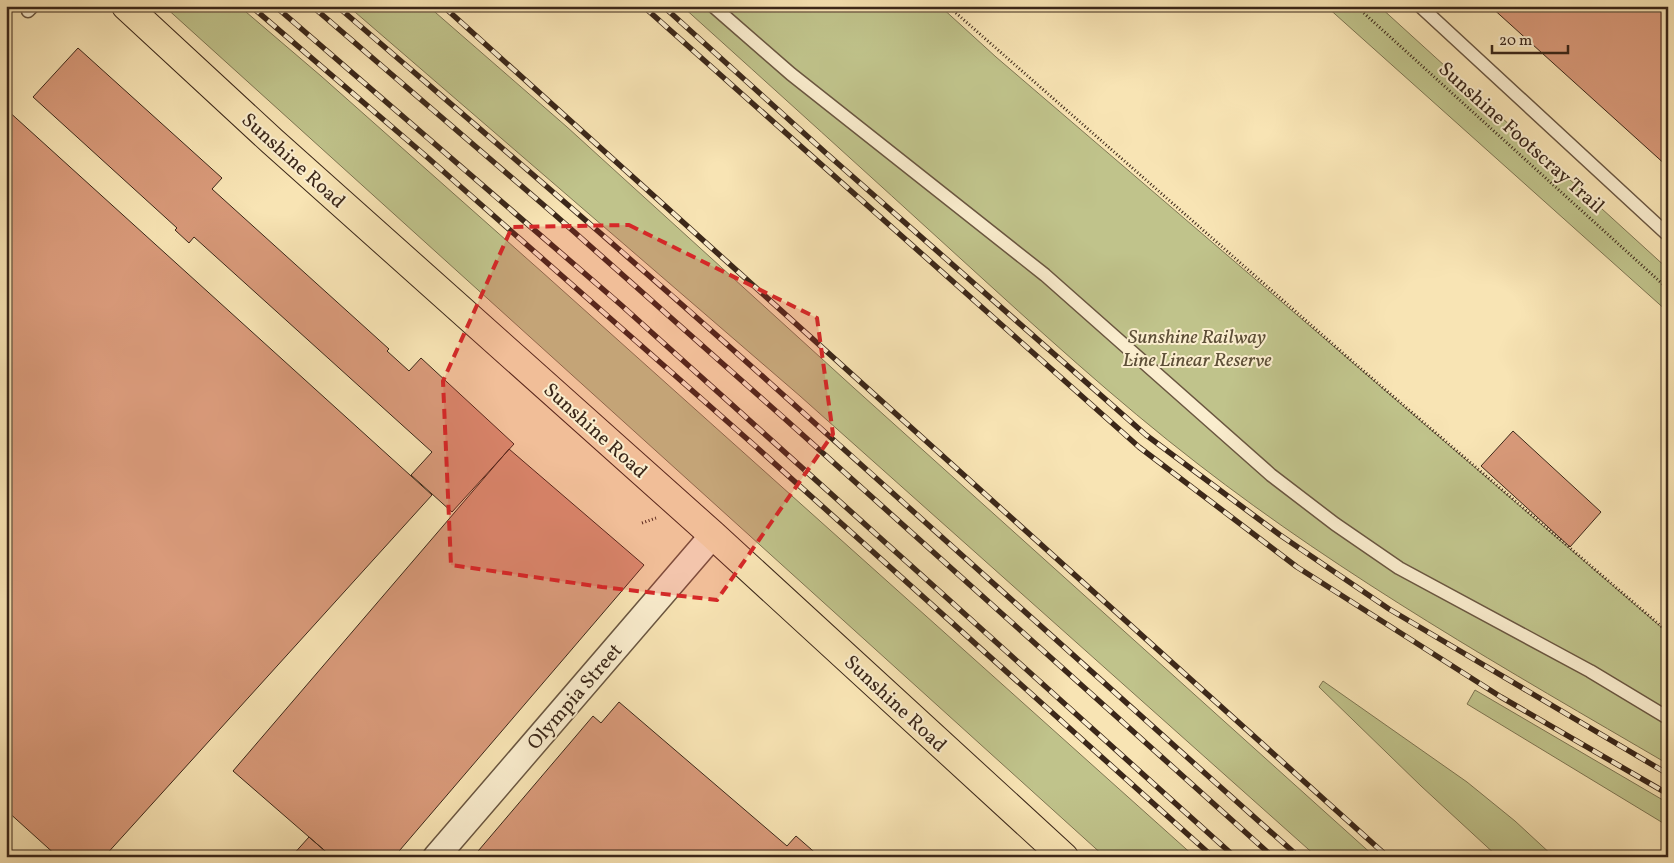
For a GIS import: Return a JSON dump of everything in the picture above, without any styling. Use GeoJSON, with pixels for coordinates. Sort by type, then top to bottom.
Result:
{"type":"FeatureCollection","features":[{"type":"Feature","properties":{"kind":"main road","name":"Sunshine Road"},"geometry":{"type":"LineString","coordinates":[[126,6],[272,141],[713,535],[1064,857]]}},
{"type":"Feature","properties":{"kind":"street","name":"Olympia Street"},"geometry":{"type":"LineString","coordinates":[[436,857],[713,535]]}},
{"type":"Feature","properties":{"kind":"lane"},"geometry":{"type":"LineString","coordinates":[[713,6],[792,74],[1044,275],[1258,464],[1335,524],[1399,568],[1590,671],[1668,718]]}},
{"type":"Feature","properties":{"kind":"lane"},"geometry":{"type":"LineString","coordinates":[[1420,6],[1668,235]]}},
{"type":"Feature","properties":{"kind":"path"},"geometry":{"type":"LineString","coordinates":[[948,6],[1352,361],[1668,632]]}},
{"type":"Feature","properties":{"kind":"path","name":"Sunshine Footscray Trail"},"geometry":{"type":"LineString","coordinates":[[1356,6],[1668,289]]}},
{"type":"Feature","properties":{"kind":"highlighted area"},"geometry":{"type":"Polygon","coordinates":[[[629,225],[817,318],[833,434],[717,600],[602,587],[451,565],[443,381],[512,227],[629,225]]]}},
{"type":"Feature","properties":{"kind":"green space"},"geometry":{"type":"Polygon","coordinates":[[[164,6],[239,6],[542,272],[1195,857],[1105,857],[164,6]]]}},
{"type":"Feature","properties":{"kind":"green space"},"geometry":{"type":"Polygon","coordinates":[[[348,6],[428,6],[567,127],[1375,857],[1317,857],[800,396],[348,6]]]}},
{"type":"Feature","properties":{"kind":"green space","name":"Sunshine Railway Line Linear Reserve"},"geometry":{"type":"Polygon","coordinates":[[[682,6],[940,6],[996,57],[1668,633],[1668,764],[1487,658],[1369,584],[1254,506],[1198,464],[1137,415],[1048,338],[682,6]]]}},
{"type":"Feature","properties":{"kind":"green space"},"geometry":{"type":"Polygon","coordinates":[[[1326,6],[1379,6],[1668,269],[1668,312],[1326,6]]]}},
{"type":"Feature","properties":{"kind":"green space"},"geometry":{"type":"Polygon","coordinates":[[[1323,681],[1467,782],[1515,821],[1554,857],[1498,857],[1421,786],[1319,687],[1323,681]]]}},
{"type":"Feature","properties":{"kind":"green space"},"geometry":{"type":"Polygon","coordinates":[[[1475,690],[1668,803],[1668,826],[1467,704],[1475,690]]]}},
{"type":"Feature","properties":{"kind":"building"},"geometry":{"type":"Polygon","coordinates":[[[1490,6],[1668,6],[1668,167],[1490,6]]]}},
{"type":"Feature","properties":{"kind":"building"},"geometry":{"type":"Polygon","coordinates":[[[78,48],[222,178],[212,189],[389,349],[387,351],[409,371],[421,358],[514,444],[452,512],[411,475],[432,452],[194,237],[189,243],[175,230],[177,228],[33,97],[78,48]]]}},
{"type":"Feature","properties":{"kind":"building"},"geometry":{"type":"Polygon","coordinates":[[[6,109],[432,495],[104,857],[58,857],[6,810],[6,109]]]}},
{"type":"Feature","properties":{"kind":"building"},"geometry":{"type":"Polygon","coordinates":[[[1513,431],[1601,512],[1570,547],[1481,466],[1513,431]]]}},
{"type":"Feature","properties":{"kind":"building"},"geometry":{"type":"Polygon","coordinates":[[[509,449],[644,565],[394,857],[332,857],[233,771],[509,449]]]}},
{"type":"Feature","properties":{"kind":"building"},"geometry":{"type":"Polygon","coordinates":[[[619,702],[787,846],[796,836],[820,857],[473,857],[593,716],[601,723],[619,702]]]}},
{"type":"Feature","properties":{"kind":"building"},"geometry":{"type":"Polygon","coordinates":[[[309,837],[332,857],[291,857],[309,837]]]}},
{"type":"Feature","properties":{"kind":"railway"},"geometry":{"type":"LineString","coordinates":[[251,6],[427,157],[754,445],[1213,857]]}},
{"type":"Feature","properties":{"kind":"railway"},"geometry":{"type":"LineString","coordinates":[[275,6],[620,304],[1235,857]]}},
{"type":"Feature","properties":{"kind":"railway"},"geometry":{"type":"LineString","coordinates":[[312,6],[554,214],[1273,857]]}},
{"type":"Feature","properties":{"kind":"railway"},"geometry":{"type":"LineString","coordinates":[[337,6],[717,335],[1299,857]]}},
{"type":"Feature","properties":{"kind":"railway"},"geometry":{"type":"LineString","coordinates":[[443,6],[1388,857]]}},
{"type":"Feature","properties":{"kind":"railway"},"geometry":{"type":"LineString","coordinates":[[643,6],[1139,447],[1297,567],[1501,697],[1668,794]]}},
{"type":"Feature","properties":{"kind":"railway"},"geometry":{"type":"LineString","coordinates":[[663,6],[827,154],[1146,435],[1280,535],[1389,609],[1668,774]]}}]}
